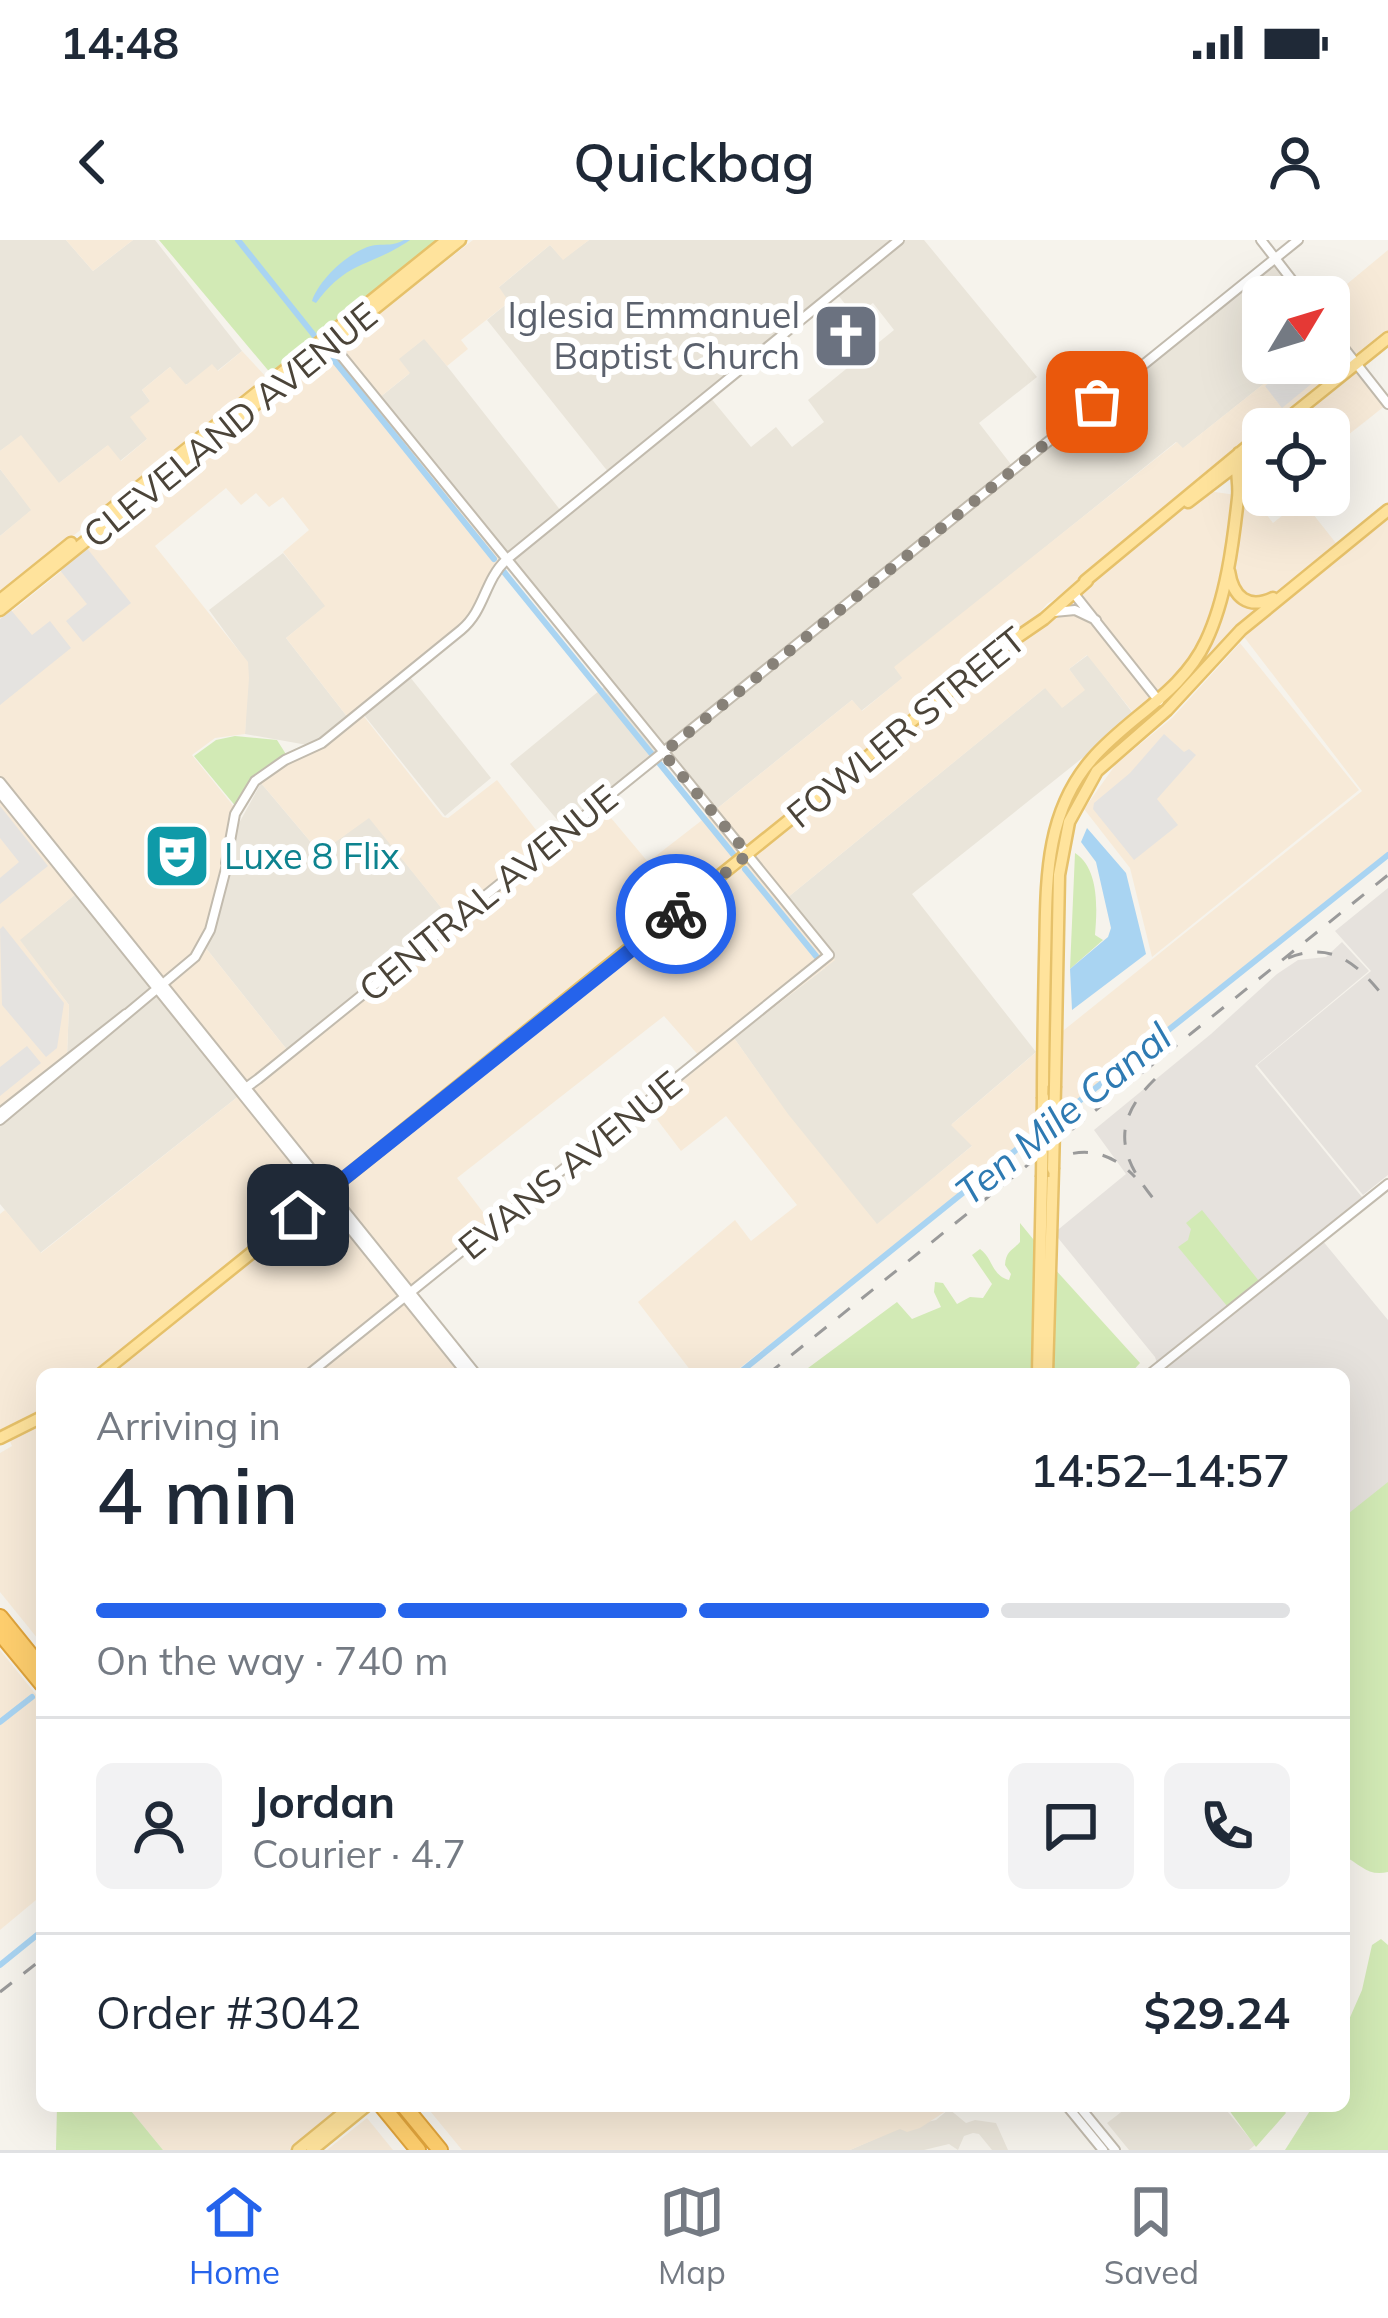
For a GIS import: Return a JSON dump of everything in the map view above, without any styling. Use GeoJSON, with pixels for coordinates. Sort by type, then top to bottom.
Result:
{"type":"FeatureCollection","features":[{"type":"Feature","properties":{"kind":"highway"},"geometry":{"type":"LineString","coordinates":[[0,1617],[36,1670]]}},
{"type":"Feature","properties":{"kind":"highway"},"geometry":{"type":"LineString","coordinates":[[0,1633],[36,1672]]}},
{"type":"Feature","properties":{"kind":"highway"},"geometry":{"type":"LineString","coordinates":[[387,2112],[418,2150]]}},
{"type":"Feature","properties":{"kind":"highway"},"geometry":{"type":"LineString","coordinates":[[409,2112],[440,2150]]}},
{"type":"Feature","properties":{"kind":"main road","name":"CLEVELAND AVENUE"},"geometry":{"type":"LineString","coordinates":[[0,605],[12,590],[451,243]]}},
{"type":"Feature","properties":{"kind":"main road"},"geometry":{"type":"LineString","coordinates":[[1301,408],[1388,338]]}},
{"type":"Feature","properties":{"kind":"main road","name":"CLEVELAND AVENUE"},"geometry":{"type":"LineString","coordinates":[[0,605],[329,340]]}},
{"type":"Feature","properties":{"kind":"main road","name":"FOWLER STREET"},"geometry":{"type":"LineString","coordinates":[[1037,621],[1242,451]]}},
{"type":"Feature","properties":{"kind":"main road"},"geometry":{"type":"LineString","coordinates":[[1042,1368],[1047,868],[1055,826],[1072,786],[1095,754],[1163,705],[1203,648],[1218,608],[1228,556],[1239,453]]}},
{"type":"Feature","properties":{"kind":"main road","name":"FOWLER STREET"},"geometry":{"type":"LineString","coordinates":[[1206,484],[1242,459]]}},
{"type":"Feature","properties":{"kind":"main road"},"geometry":{"type":"LineString","coordinates":[[1206,484],[1238,493]]}},
{"type":"Feature","properties":{"kind":"main road"},"geometry":{"type":"LineString","coordinates":[[1042,1368],[1051,1254],[1059,875],[1069,822],[1097,771],[1163,705],[1241,631],[1388,510]]}},
{"type":"Feature","properties":{"kind":"main road"},"geometry":{"type":"LineString","coordinates":[[1228,556],[1231,584],[1242,599],[1259,604],[1287,592]]}},
{"type":"Feature","properties":{"kind":"main road","name":"FOWLER STREET"},"geometry":{"type":"LineString","coordinates":[[108,1368],[1072,593]]}},
{"type":"Feature","properties":{"kind":"main road"},"geometry":{"type":"LineString","coordinates":[[0,1438],[36,1420]]}},
{"type":"Feature","properties":{"kind":"main road"},"geometry":{"type":"LineString","coordinates":[[298,2150],[345,2112]]}},
{"type":"Feature","properties":{"kind":"main road"},"geometry":{"type":"LineString","coordinates":[[312,2150],[359,2112]]}},
{"type":"Feature","properties":{"kind":"street"},"geometry":{"type":"LineString","coordinates":[[0,1117],[192,961],[206,939],[238,819],[261,777],[322,743],[469,624],[481,608],[491,575],[506,560],[899,240]]}},
{"type":"Feature","properties":{"kind":"street"},"geometry":{"type":"LineString","coordinates":[[1262,240],[1289,276]]}},
{"type":"Feature","properties":{"kind":"street","name":"CENTRAL AVENUE"},"geometry":{"type":"LineString","coordinates":[[242,1087],[1298,240]]}},
{"type":"Feature","properties":{"kind":"street"},"geometry":{"type":"LineString","coordinates":[[329,340],[748,854]]}},
{"type":"Feature","properties":{"kind":"street"},"geometry":{"type":"LineString","coordinates":[[1350,356],[1388,404]]}},
{"type":"Feature","properties":{"kind":"street"},"geometry":{"type":"LineString","coordinates":[[1072,593],[1163,705]]}},
{"type":"Feature","properties":{"kind":"street"},"geometry":{"type":"LineString","coordinates":[[1053,612],[1075,610],[1102,625]]}},
{"type":"Feature","properties":{"kind":"street"},"geometry":{"type":"LineString","coordinates":[[0,782],[161,987]]}},
{"type":"Feature","properties":{"kind":"street"},"geometry":{"type":"LineString","coordinates":[[0,793],[467,1368]]}},
{"type":"Feature","properties":{"kind":"street","name":"EVANS AVENUE"},"geometry":{"type":"LineString","coordinates":[[317,1368],[829,955],[748,854]]}},
{"type":"Feature","properties":{"kind":"street"},"geometry":{"type":"LineString","coordinates":[[1161,1368],[1388,1184]]}},
{"type":"Feature","properties":{"kind":"street"},"geometry":{"type":"LineString","coordinates":[[1072,2112],[1103,2150]]}},
{"type":"Feature","properties":{"kind":"street"},"geometry":{"type":"LineString","coordinates":[[1083,2112],[1114,2150]]}},
{"type":"Feature","properties":{"kind":"shaded area"},"geometry":{"type":"Polygon","coordinates":[[[0,240],[66,240],[93,271],[133,240],[155,240],[242,351],[217,371],[185,385],[170,367],[142,390],[150,401],[147,439],[120,461],[107,446],[58,484],[21,436],[0,451],[0,240]]]}},
{"type":"Feature","properties":{"kind":"shaded area"},"geometry":{"type":"Polygon","coordinates":[[[66,240],[133,240],[93,271],[66,240]]]}},
{"type":"Feature","properties":{"kind":"shaded area"},"geometry":{"type":"Polygon","coordinates":[[[473,240],[589,240],[563,260],[550,245],[499,287],[509,302],[461,340],[468,349],[447,366],[424,339],[399,359],[410,373],[379,398],[337,347],[473,240]]]}},
{"type":"Feature","properties":{"kind":"shaded area"},"geometry":{"type":"Polygon","coordinates":[[[589,240],[895,240],[609,473],[487,320],[509,302],[498,288],[550,245],[563,259],[589,240]]]}},
{"type":"Feature","properties":{"kind":"shaded area"},"geometry":{"type":"Polygon","coordinates":[[[903,240],[924,240],[1037,377],[979,423],[1013,467],[664,750],[509,560],[710,397],[751,447],[776,427],[792,447],[824,422],[808,400],[894,330],[873,303],[855,316],[837,294],[903,240]]]}},
{"type":"Feature","properties":{"kind":"shaded area"},"geometry":{"type":"Polygon","coordinates":[[[1388,250],[1388,335],[1356,361],[1350,353],[1350,282],[1388,250]]]}},
{"type":"Feature","properties":{"kind":"shaded area"},"geometry":{"type":"Polygon","coordinates":[[[1275,261],[1286,276],[1256,276],[1275,261]]]}},
{"type":"Feature","properties":{"kind":"shaded area"},"geometry":{"type":"Polygon","coordinates":[[[1242,288],[1242,384],[1264,384],[1182,449],[1176,442],[895,668],[903,678],[861,711],[852,700],[714,811],[667,753],[1242,288]]]}},
{"type":"Feature","properties":{"kind":"shaded area"},"geometry":{"type":"Polygon","coordinates":[[[425,338],[561,511],[506,556],[379,398],[409,374],[398,359],[425,338]]]}},
{"type":"Feature","properties":{"kind":"shaded area"},"geometry":{"type":"Polygon","coordinates":[[[334,350],[502,560],[487,579],[470,619],[349,719],[286,638],[325,606],[283,552],[309,530],[283,497],[269,507],[256,493],[241,505],[226,488],[155,546],[248,662],[249,678],[245,734],[215,738],[192,755],[235,808],[199,948],[165,982],[0,778],[0,621],[334,350]]]}},
{"type":"Feature","properties":{"kind":"shaded area"},"geometry":{"type":"Polygon","coordinates":[[[242,351],[269,380],[0,594],[0,536],[31,510],[0,469],[0,451],[21,435],[59,483],[108,445],[121,461],[147,439],[130,417],[150,401],[142,390],[170,367],[186,385],[212,364],[218,371],[242,351]]]}},
{"type":"Feature","properties":{"kind":"shaded area"},"geometry":{"type":"Polygon","coordinates":[[[1355,367],[1386,405],[1350,433],[1350,408],[1305,408],[1334,384],[1350,384],[1350,371],[1355,367]]]}},
{"type":"Feature","properties":{"kind":"shaded area"},"geometry":{"type":"Polygon","coordinates":[[[1264,384],[1327,384],[1298,408],[1242,408],[1242,453],[1086,579],[1047,604],[1031,623],[749,851],[714,811],[852,700],[862,711],[902,678],[894,667],[1177,442],[1183,448],[1264,384]]]}},
{"type":"Feature","properties":{"kind":"shaded area"},"geometry":{"type":"Polygon","coordinates":[[[1268,384],[1311,384],[1282,408],[1268,384]]]}},
{"type":"Feature","properties":{"kind":"shaded area"},"geometry":{"type":"Polygon","coordinates":[[[0,469],[32,510],[0,536],[0,469]]]}},
{"type":"Feature","properties":{"kind":"shaded area"},"geometry":{"type":"Polygon","coordinates":[[[1239,478],[1242,516],[1268,516],[1273,523],[1282,516],[1315,516],[1339,547],[1285,590],[1266,599],[1248,600],[1232,579],[1239,478]]]}},
{"type":"Feature","properties":{"kind":"shaded area"},"geometry":{"type":"Polygon","coordinates":[[[1208,491],[1236,495],[1211,624],[1187,668],[1135,715],[1087,655],[1069,669],[1085,690],[1062,708],[1045,688],[787,898],[752,855],[1179,507],[1208,491]]]}},
{"type":"Feature","properties":{"kind":"shaded area"},"geometry":{"type":"Polygon","coordinates":[[[1388,513],[1388,852],[1057,1118],[1059,1034],[1362,791],[1241,633],[1388,513]]]}},
{"type":"Feature","properties":{"kind":"shaded area"},"geometry":{"type":"Polygon","coordinates":[[[86,547],[131,603],[83,642],[66,621],[87,604],[59,569],[86,547]]]}},
{"type":"Feature","properties":{"kind":"shaded area"},"geometry":{"type":"Polygon","coordinates":[[[283,553],[326,606],[286,638],[349,719],[313,746],[245,734],[248,663],[209,610],[283,553]]]}},
{"type":"Feature","properties":{"kind":"shaded area"},"geometry":{"type":"Polygon","coordinates":[[[1226,587],[1269,603],[1192,670],[1226,587]]]}},
{"type":"Feature","properties":{"kind":"shaded area"},"geometry":{"type":"Polygon","coordinates":[[[11,610],[32,635],[50,621],[71,648],[0,705],[0,619],[11,610]]]}},
{"type":"Feature","properties":{"kind":"shaded area"},"geometry":{"type":"Polygon","coordinates":[[[1240,643],[1359,790],[1152,957],[1130,868],[1084,809],[1116,764],[1172,718],[1240,643]]]}},
{"type":"Feature","properties":{"kind":"shaded area"},"geometry":{"type":"Polygon","coordinates":[[[1088,655],[1135,716],[912,894],[1036,1052],[952,1124],[973,1145],[877,1225],[787,1114],[734,1038],[825,968],[787,898],[1046,687],[1063,707],[1084,690],[1069,669],[1088,655]]]}},
{"type":"Feature","properties":{"kind":"shaded area"},"geometry":{"type":"Polygon","coordinates":[[[410,677],[491,778],[445,816],[364,715],[410,677]]]}},
{"type":"Feature","properties":{"kind":"shaded area"},"geometry":{"type":"Polygon","coordinates":[[[605,686],[660,753],[565,829],[510,764],[605,686]]]}},
{"type":"Feature","properties":{"kind":"shaded area"},"geometry":{"type":"Polygon","coordinates":[[[362,714],[443,817],[448,818],[497,780],[547,844],[451,920],[369,818],[320,853],[261,783],[286,762],[326,744],[362,714]]]}},
{"type":"Feature","properties":{"kind":"shaded area"},"geometry":{"type":"Polygon","coordinates":[[[1164,734],[1184,752],[1189,749],[1196,755],[1157,799],[1178,825],[1134,860],[1093,809],[1094,803],[1130,773],[1164,734]]]}},
{"type":"Feature","properties":{"kind":"shaded area"},"geometry":{"type":"Polygon","coordinates":[[[261,783],[320,853],[369,817],[451,920],[288,1051],[205,947],[238,825],[261,783]]]}},
{"type":"Feature","properties":{"kind":"shaded area"},"geometry":{"type":"Polygon","coordinates":[[[0,797],[77,893],[20,940],[69,1005],[67,1056],[0,1110],[0,797]]]}},
{"type":"Feature","properties":{"kind":"shaded area"},"geometry":{"type":"Polygon","coordinates":[[[0,806],[48,866],[0,904],[0,878],[19,862],[0,838],[0,806]]]}},
{"type":"Feature","properties":{"kind":"shaded area"},"geometry":{"type":"Polygon","coordinates":[[[601,806],[648,862],[710,814],[745,854],[330,1186],[250,1087],[601,806]]]}},
{"type":"Feature","properties":{"kind":"shaded area"},"geometry":{"type":"Polygon","coordinates":[[[748,858],[825,955],[700,1057],[664,1016],[457,1178],[492,1224],[413,1289],[333,1190],[748,858]]]}},
{"type":"Feature","properties":{"kind":"shaded area"},"geometry":{"type":"Polygon","coordinates":[[[1388,888],[1388,1175],[1363,1195],[1257,1065],[1371,971],[1335,931],[1388,888]]]}},
{"type":"Feature","properties":{"kind":"shaded area"},"geometry":{"type":"Polygon","coordinates":[[[77,893],[155,989],[67,1056],[69,1005],[19,940],[77,893]]]}},
{"type":"Feature","properties":{"kind":"shaded area"},"geometry":{"type":"Polygon","coordinates":[[[3,926],[64,1003],[57,1048],[46,1057],[2,1005],[3,926]]]}},
{"type":"Feature","properties":{"kind":"shaded area"},"geometry":{"type":"Polygon","coordinates":[[[1342,942],[1369,971],[1255,1066],[1362,1197],[1388,1177],[1322,1240],[1388,1320],[1388,1483],[1350,1514],[1350,1368],[1158,1366],[1054,1233],[1126,1174],[1094,1130],[1277,974],[1298,960],[1326,957],[1342,942]]]}},
{"type":"Feature","properties":{"kind":"shaded area"},"geometry":{"type":"Polygon","coordinates":[[[205,947],[288,1051],[247,1084],[168,985],[205,947]]]}},
{"type":"Feature","properties":{"kind":"shaded area"},"geometry":{"type":"Polygon","coordinates":[[[832,956],[835,960],[734,1038],[877,1224],[972,1146],[951,1125],[1041,1048],[1040,1132],[740,1368],[689,1368],[638,1302],[735,1220],[751,1241],[797,1205],[726,1116],[681,1151],[649,1109],[832,956]]]}},
{"type":"Feature","properties":{"kind":"shaded area"},"geometry":{"type":"Polygon","coordinates":[[[158,993],[240,1095],[40,1253],[0,1204],[0,1123],[158,993]]]}},
{"type":"Feature","properties":{"kind":"shaded area"},"geometry":{"type":"Polygon","coordinates":[[[27,1046],[41,1063],[0,1096],[0,1067],[27,1046]]]}},
{"type":"Feature","properties":{"kind":"shaded area"},"geometry":{"type":"Polygon","coordinates":[[[240,1095],[321,1194],[104,1368],[36,1368],[36,1417],[6,1433],[0,1429],[0,1214],[5,1210],[41,1253],[240,1095]]]}},
{"type":"Feature","properties":{"kind":"shaded area"},"geometry":{"type":"Polygon","coordinates":[[[324,1198],[403,1297],[314,1368],[112,1368],[324,1198]]]}},
{"type":"Feature","properties":{"kind":"shaded area"},"geometry":{"type":"Polygon","coordinates":[[[405,1300],[459,1368],[320,1368],[405,1300]]]}},
{"type":"Feature","properties":{"kind":"shaded area"},"geometry":{"type":"Polygon","coordinates":[[[36,1422],[36,1637],[0,1592],[0,1453],[12,1446],[8,1437],[36,1422]]]}},
{"type":"Feature","properties":{"kind":"shaded area"},"geometry":{"type":"Polygon","coordinates":[[[0,1650],[36,1695],[36,1900],[0,1930],[0,1650]]]}},
{"type":"Feature","properties":{"kind":"shaded area"},"geometry":{"type":"Polygon","coordinates":[[[132,2112],[339,2112],[289,2150],[163,2150],[132,2112]]]}},
{"type":"Feature","properties":{"kind":"shaded area"},"geometry":{"type":"Polygon","coordinates":[[[431,2112],[944,2112],[920,2128],[900,2129],[850,2150],[462,2150],[431,2112]]]}},
{"type":"Feature","properties":{"kind":"shaded area"},"geometry":{"type":"Polygon","coordinates":[[[953,2112],[966,2123],[996,2123],[1008,2150],[992,2150],[973,2133],[964,2136],[958,2150],[949,2144],[924,2150],[850,2150],[900,2128],[953,2112]]]}},
{"type":"Feature","properties":{"kind":"shaded area"},"geometry":{"type":"Polygon","coordinates":[[[1121,2112],[1228,2112],[1255,2145],[1249,2150],[1129,2150],[1107,2123],[1121,2112]]]}},
{"type":"Feature","properties":{"kind":"shaded area"},"geometry":{"type":"Polygon","coordinates":[[[367,2118],[393,2150],[327,2150],[367,2118]]]}},
{"type":"Feature","properties":{"kind":"green space"},"geometry":{"type":"Polygon","coordinates":[[[159,240],[437,240],[272,375],[159,240]]]}},
{"type":"Feature","properties":{"kind":"green space"},"geometry":{"type":"Polygon","coordinates":[[[235,736],[277,740],[289,759],[255,781],[237,808],[194,756],[216,740],[235,736]]]}},
{"type":"Feature","properties":{"kind":"green space"},"geometry":{"type":"Polygon","coordinates":[[[1075,853],[1093,880],[1095,935],[1103,940],[1070,969],[1075,853]]]}},
{"type":"Feature","properties":{"kind":"green space"},"geometry":{"type":"Polygon","coordinates":[[[1202,1210],[1259,1281],[1227,1306],[1178,1247],[1188,1240],[1191,1229],[1186,1223],[1202,1210]]]}},
{"type":"Feature","properties":{"kind":"green space"},"geometry":{"type":"Polygon","coordinates":[[[1020,1223],[1038,1245],[1036,1368],[808,1368],[897,1302],[912,1319],[941,1307],[935,1282],[943,1283],[957,1304],[970,1297],[983,1298],[992,1284],[972,1255],[980,1249],[1009,1280],[1006,1260],[1020,1242],[1020,1223]]]}},
{"type":"Feature","properties":{"kind":"green space"},"geometry":{"type":"Polygon","coordinates":[[[1053,1267],[1140,1363],[1135,1368],[1050,1368],[1053,1267]]]}},
{"type":"Feature","properties":{"kind":"green space"},"geometry":{"type":"Polygon","coordinates":[[[1388,1482],[1388,1872],[1381,1873],[1350,1859],[1350,1512],[1388,1482]]]}},
{"type":"Feature","properties":{"kind":"green space"},"geometry":{"type":"Polygon","coordinates":[[[1381,1939],[1388,1945],[1388,2150],[1285,2150],[1309,2112],[1350,2112],[1350,2017],[1372,1945],[1381,1939]]]}},
{"type":"Feature","properties":{"kind":"green space"},"geometry":{"type":"Polygon","coordinates":[[[57,2112],[132,2112],[163,2150],[56,2150],[57,2112]]]}},
{"type":"Feature","properties":{"kind":"green space"},"geometry":{"type":"Polygon","coordinates":[[[1230,2112],[1285,2112],[1286,2113],[1256,2147],[1230,2112]]]}},
{"type":"Feature","properties":{"kind":"water"},"geometry":{"type":"Polygon","coordinates":[[[410,240],[349,271],[316,303],[312,301],[322,283],[347,258],[367,247],[410,240]]]}},
{"type":"Feature","properties":{"kind":"water"},"geometry":{"type":"Polygon","coordinates":[[[1087,828],[1126,873],[1146,954],[1072,1010],[1070,969],[1108,937],[1111,928],[1096,862],[1081,842],[1087,828]]]}},
{"type":"Feature","properties":{"kind":"waterway"},"geometry":{"type":"LineString","coordinates":[[238,240],[317,339]]}},
{"type":"Feature","properties":{"kind":"waterway"},"geometry":{"type":"LineString","coordinates":[[333,359],[494,559]]}},
{"type":"Feature","properties":{"kind":"waterway"},"geometry":{"type":"LineString","coordinates":[[504,572],[733,854]]}},
{"type":"Feature","properties":{"kind":"waterway","name":"Ten Mile Canal"},"geometry":{"type":"LineString","coordinates":[[1053,1122],[1388,855]]}},
{"type":"Feature","properties":{"kind":"waterway"},"geometry":{"type":"LineString","coordinates":[[745,869],[816,956]]}},
{"type":"Feature","properties":{"kind":"waterway","name":"Ten Mile Canal"},"geometry":{"type":"LineString","coordinates":[[745,1368],[1042,1129]]}},
{"type":"Feature","properties":{"kind":"waterway"},"geometry":{"type":"LineString","coordinates":[[0,1722],[32,1697]]}},
{"type":"Feature","properties":{"kind":"waterway","name":"Ten Mile Canal"},"geometry":{"type":"LineString","coordinates":[[0,1965],[36,1936]]}},
{"type":"Feature","properties":{"kind":"railway"},"geometry":{"type":"LineString","coordinates":[[775,1368],[1388,875]]}},
{"type":"Feature","properties":{"kind":"railway"},"geometry":{"type":"LineString","coordinates":[[1288,958],[1320,952],[1345,960],[1388,1002]]}},
{"type":"Feature","properties":{"kind":"railway"},"geometry":{"type":"LineString","coordinates":[[1155,1079],[1131,1111],[1125,1141],[1135,1171],[1157,1203]]}},
{"type":"Feature","properties":{"kind":"railway"},"geometry":{"type":"LineString","coordinates":[[1045,1164],[1070,1154],[1093,1153],[1114,1160],[1135,1177]]}},
{"type":"Feature","properties":{"kind":"railway"},"geometry":{"type":"LineString","coordinates":[[0,1992],[36,1964]]}},
{"type":"Feature","properties":{"kind":"way so far"},"geometry":{"type":"LineString","coordinates":[[676,914],[748,854],[663,753],[1097,402]]}},
{"type":"Feature","properties":{"kind":"place","name":"Iglesia Emmanuel Baptist Church"},"geometry":{"type":"Point","coordinates":[846,336]}},
{"type":"Feature","properties":{"kind":"place","name":"Luxe 8 Flix"},"geometry":{"type":"Point","coordinates":[177,856]}},
{"type":"Feature","properties":{"kind":"route"},"geometry":{"type":"LineString","coordinates":[[298,1215],[676,914]]}}]}
